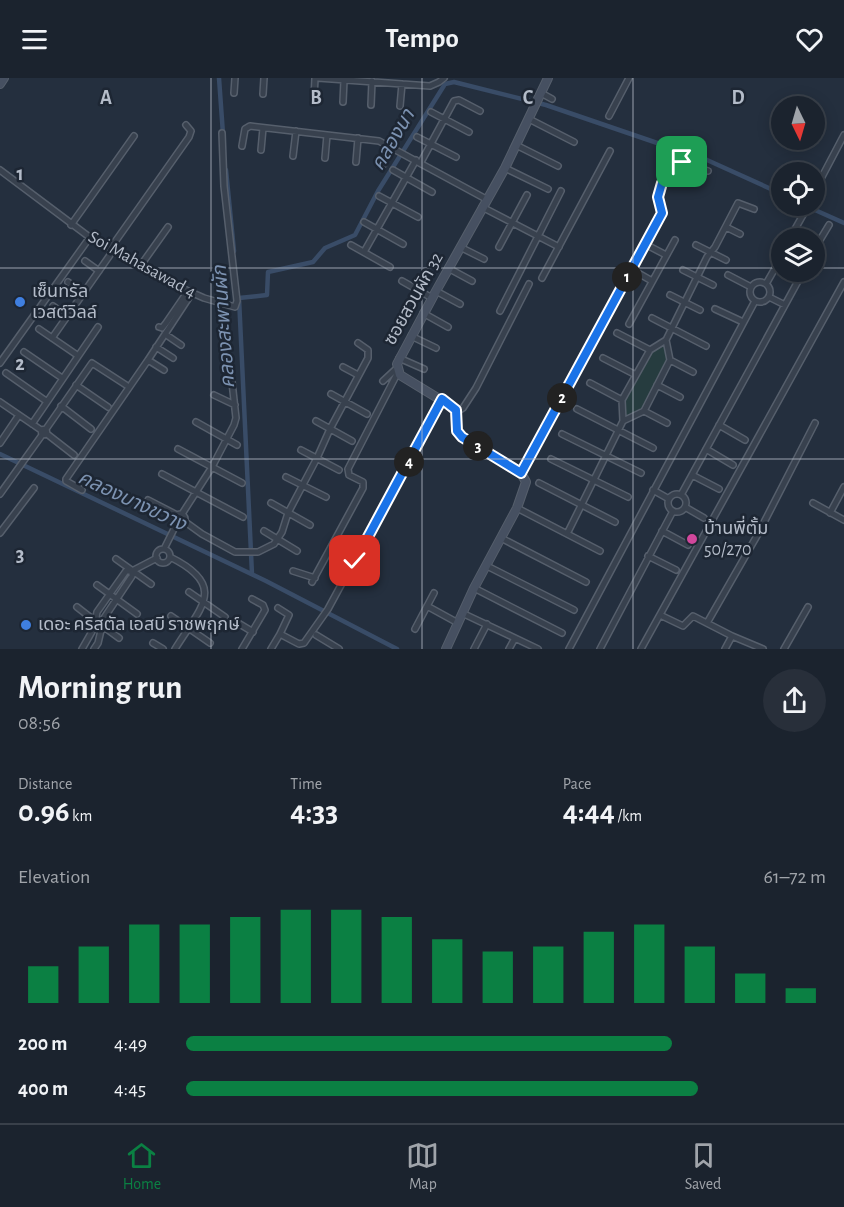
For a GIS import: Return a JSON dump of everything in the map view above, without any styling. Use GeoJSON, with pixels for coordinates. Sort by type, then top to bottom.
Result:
{"type":"FeatureCollection","features":[{"type":"Feature","properties":{"kind":"street"},"geometry":{"type":"LineString","coordinates":[[0,84],[4,78]]}},
{"type":"Feature","properties":{"kind":"street"},"geometry":{"type":"LineString","coordinates":[[234,93],[235,78]]}},
{"type":"Feature","properties":{"kind":"street"},"geometry":{"type":"LineString","coordinates":[[263,94],[264,78]]}},
{"type":"Feature","properties":{"kind":"street"},"geometry":{"type":"LineString","coordinates":[[314,99],[316,78],[384,80],[402,84],[415,81],[435,85],[444,78]]}},
{"type":"Feature","properties":{"kind":"street","name":"ซอยสวนผัก 32"},"geometry":{"type":"LineString","coordinates":[[457,412],[451,404],[404,378],[397,370],[399,358],[505,168],[548,78]]}},
{"type":"Feature","properties":{"kind":"street"},"geometry":{"type":"LineString","coordinates":[[609,116],[629,78]]}},
{"type":"Feature","properties":{"kind":"street"},"geometry":{"type":"LineString","coordinates":[[343,102],[344,80]]}},
{"type":"Feature","properties":{"kind":"street"},"geometry":{"type":"LineString","coordinates":[[372,81],[372,105]]}},
{"type":"Feature","properties":{"kind":"street"},"geometry":{"type":"LineString","coordinates":[[400,106],[402,84]]}},
{"type":"Feature","properties":{"kind":"street"},"geometry":{"type":"LineString","coordinates":[[541,93],[552,99]]}},
{"type":"Feature","properties":{"kind":"street"},"geometry":{"type":"LineString","coordinates":[[364,252],[406,178],[457,100],[480,111]]}},
{"type":"Feature","properties":{"kind":"street"},"geometry":{"type":"LineString","coordinates":[[431,112],[469,132]]}},
{"type":"Feature","properties":{"kind":"street"},"geometry":{"type":"LineString","coordinates":[[529,119],[574,142]]}},
{"type":"Feature","properties":{"kind":"street"},"geometry":{"type":"LineString","coordinates":[[52,338],[189,137],[191,131],[186,125]]}},
{"type":"Feature","properties":{"kind":"street"},"geometry":{"type":"LineString","coordinates":[[242,146],[247,127],[375,140],[418,161],[559,247]]}},
{"type":"Feature","properties":{"kind":"street"},"geometry":{"type":"LineString","coordinates":[[261,150],[263,128]]}},
{"type":"Feature","properties":{"kind":"street"},"geometry":{"type":"LineString","coordinates":[[293,156],[296,131]]}},
{"type":"Feature","properties":{"kind":"street","name":"Soi Mahasawad 4"},"geometry":{"type":"LineString","coordinates":[[0,170],[70,225],[110,252],[141,265],[190,292],[235,307],[237,305],[234,258],[224,186],[222,133]]}},
{"type":"Feature","properties":{"kind":"street"},"geometry":{"type":"LineString","coordinates":[[325,158],[327,135]]}},
{"type":"Feature","properties":{"kind":"street"},"geometry":{"type":"LineString","coordinates":[[825,171],[844,135]]}},
{"type":"Feature","properties":{"kind":"street"},"geometry":{"type":"LineString","coordinates":[[70,225],[134,136]]}},
{"type":"Feature","properties":{"kind":"street"},"geometry":{"type":"LineString","coordinates":[[417,137],[456,157]]}},
{"type":"Feature","properties":{"kind":"street"},"geometry":{"type":"LineString","coordinates":[[356,162],[358,138]]}},
{"type":"Feature","properties":{"kind":"street"},"geometry":{"type":"LineString","coordinates":[[384,164],[387,145]]}},
{"type":"Feature","properties":{"kind":"street"},"geometry":{"type":"LineString","coordinates":[[516,145],[558,166]]}},
{"type":"Feature","properties":{"kind":"street"},"geometry":{"type":"LineString","coordinates":[[542,278],[610,152]]}},
{"type":"Feature","properties":{"kind":"street"},"geometry":{"type":"LineString","coordinates":[[521,473],[662,213],[658,203],[662,183],[670,179],[677,164],[682,162],[708,171]]}},
{"type":"Feature","properties":{"kind":"street"},"geometry":{"type":"LineString","coordinates":[[505,168],[548,189]]}},
{"type":"Feature","properties":{"kind":"street"},"geometry":{"type":"LineString","coordinates":[[393,170],[432,192]]}},
{"type":"Feature","properties":{"kind":"street"},"geometry":{"type":"LineString","coordinates":[[500,311],[561,190]]}},
{"type":"Feature","properties":{"kind":"street"},"geometry":{"type":"LineString","coordinates":[[499,248],[527,195]]}},
{"type":"Feature","properties":{"kind":"street"},"geometry":{"type":"LineString","coordinates":[[379,196],[418,217]]}},
{"type":"Feature","properties":{"kind":"street"},"geometry":{"type":"LineString","coordinates":[[567,534],[623,421],[622,400],[650,350],[666,340],[697,277],[739,202],[754,209]]}},
{"type":"Feature","properties":{"kind":"street"},"geometry":{"type":"LineString","coordinates":[[364,222],[403,244]]}},
{"type":"Feature","properties":{"kind":"street"},"geometry":{"type":"LineString","coordinates":[[825,230],[828,225]]}},
{"type":"Feature","properties":{"kind":"street"},"geometry":{"type":"LineString","coordinates":[[141,265],[168,227]]}},
{"type":"Feature","properties":{"kind":"street"},"geometry":{"type":"LineString","coordinates":[[726,227],[740,234]]}},
{"type":"Feature","properties":{"kind":"street"},"geometry":{"type":"LineString","coordinates":[[0,363],[90,237]]}},
{"type":"Feature","properties":{"kind":"street"},"geometry":{"type":"LineString","coordinates":[[629,324],[675,240]]}},
{"type":"Feature","properties":{"kind":"street"},"geometry":{"type":"LineString","coordinates":[[645,244],[666,255]]}},
{"type":"Feature","properties":{"kind":"street"},"geometry":{"type":"LineString","coordinates":[[351,245],[390,267]]}},
{"type":"Feature","properties":{"kind":"street"},"geometry":{"type":"LineString","coordinates":[[696,245],[726,260]]}},
{"type":"Feature","properties":{"kind":"street"},"geometry":{"type":"LineString","coordinates":[[460,247],[484,259]]}},
{"type":"Feature","properties":{"kind":"street"},"geometry":{"type":"LineString","coordinates":[[85,261],[99,271]]}},
{"type":"Feature","properties":{"kind":"street"},"geometry":{"type":"LineString","coordinates":[[448,268],[472,281]]}},
{"type":"Feature","properties":{"kind":"street"},"geometry":{"type":"LineString","coordinates":[[631,269],[652,281]]}},
{"type":"Feature","properties":{"kind":"street"},"geometry":{"type":"LineString","coordinates":[[683,270],[712,285]]}},
{"type":"Feature","properties":{"kind":"street"},"geometry":{"type":"LineString","coordinates":[[728,275],[751,287]]}},
{"type":"Feature","properties":{"kind":"street"},"geometry":{"type":"LineString","coordinates":[[766,284],[771,275]]}},
{"type":"Feature","properties":{"kind":"street"},"geometry":{"type":"LineString","coordinates":[[402,281],[460,304]]}},
{"type":"Feature","properties":{"kind":"street"},"geometry":{"type":"LineString","coordinates":[[68,282],[83,293]]}},
{"type":"Feature","properties":{"kind":"street"},"geometry":{"type":"LineString","coordinates":[[757,282],[766,284],[770,289],[769,297],[763,302],[755,301],[750,295],[751,287],[757,282]]}},
{"type":"Feature","properties":{"kind":"street"},"geometry":{"type":"LineString","coordinates":[[681,495],[797,282]]}},
{"type":"Feature","properties":{"kind":"street"},"geometry":{"type":"LineString","coordinates":[[641,649],[844,282]]}},
{"type":"Feature","properties":{"kind":"street"},"geometry":{"type":"LineString","coordinates":[[446,649],[474,588],[526,487],[525,478],[521,473],[462,437],[457,431],[457,412],[463,408],[476,387],[529,284]]}},
{"type":"Feature","properties":{"kind":"street"},"geometry":{"type":"LineString","coordinates":[[159,327],[162,328],[190,292]]}},
{"type":"Feature","properties":{"kind":"street"},"geometry":{"type":"LineString","coordinates":[[82,490],[66,479],[148,360],[190,292]]}},
{"type":"Feature","properties":{"kind":"street"},"geometry":{"type":"LineString","coordinates":[[670,295],[700,310]]}},
{"type":"Feature","properties":{"kind":"street"},"geometry":{"type":"LineString","coordinates":[[769,297],[784,305]]}},
{"type":"Feature","properties":{"kind":"street"},"geometry":{"type":"LineString","coordinates":[[569,649],[755,301]]}},
{"type":"Feature","properties":{"kind":"street"},"geometry":{"type":"LineString","coordinates":[[53,306],[67,316]]}},
{"type":"Feature","properties":{"kind":"street"},"geometry":{"type":"LineString","coordinates":[[716,309],[743,322]]}},
{"type":"Feature","properties":{"kind":"street"},"geometry":{"type":"LineString","coordinates":[[423,313],[448,327]]}},
{"type":"Feature","properties":{"kind":"street"},"geometry":{"type":"LineString","coordinates":[[652,318],[706,346]]}},
{"type":"Feature","properties":{"kind":"street"},"geometry":{"type":"LineString","coordinates":[[32,424],[98,327]]}},
{"type":"Feature","properties":{"kind":"street"},"geometry":{"type":"LineString","coordinates":[[39,329],[77,356]]}},
{"type":"Feature","properties":{"kind":"street"},"geometry":{"type":"LineString","coordinates":[[617,333],[650,350]]}},
{"type":"Feature","properties":{"kind":"street"},"geometry":{"type":"LineString","coordinates":[[165,334],[181,345]]}},
{"type":"Feature","properties":{"kind":"street"},"geometry":{"type":"LineString","coordinates":[[411,336],[436,348]]}},
{"type":"Feature","properties":{"kind":"street"},"geometry":{"type":"LineString","coordinates":[[623,421],[644,411],[669,360],[666,340]]}},
{"type":"Feature","properties":{"kind":"street"},"geometry":{"type":"LineString","coordinates":[[148,500],[226,549],[245,553],[266,549],[277,540],[282,532],[288,513],[369,354],[366,348],[358,343]]}},
{"type":"Feature","properties":{"kind":"street"},"geometry":{"type":"LineString","coordinates":[[156,347],[173,358]]}},
{"type":"Feature","properties":{"kind":"street"},"geometry":{"type":"LineString","coordinates":[[24,352],[62,378]]}},
{"type":"Feature","properties":{"kind":"street"},"geometry":{"type":"LineString","coordinates":[[399,358],[424,369]]}},
{"type":"Feature","properties":{"kind":"street"},"geometry":{"type":"LineString","coordinates":[[603,358],[636,375]]}},
{"type":"Feature","properties":{"kind":"street"},"geometry":{"type":"LineString","coordinates":[[148,360],[164,370]]}},
{"type":"Feature","properties":{"kind":"street"},"geometry":{"type":"LineString","coordinates":[[669,360],[693,372]]}},
{"type":"Feature","properties":{"kind":"street"},"geometry":{"type":"LineString","coordinates":[[0,494],[91,364],[94,363],[126,386]]}},
{"type":"Feature","properties":{"kind":"street"},"geometry":{"type":"LineString","coordinates":[[343,367],[358,375]]}},
{"type":"Feature","properties":{"kind":"street"},"geometry":{"type":"LineString","coordinates":[[382,381],[397,370]]}},
{"type":"Feature","properties":{"kind":"street"},"geometry":{"type":"LineString","coordinates":[[293,571],[313,580],[363,488],[363,482],[349,475],[348,469],[397,370]]}},
{"type":"Feature","properties":{"kind":"street"},"geometry":{"type":"LineString","coordinates":[[6,373],[46,401]]}},
{"type":"Feature","properties":{"kind":"street"},"geometry":{"type":"LineString","coordinates":[[157,558],[158,552],[165,549],[180,518],[212,467],[234,425],[236,418],[232,382]]}},
{"type":"Feature","properties":{"kind":"street"},"geometry":{"type":"LineString","coordinates":[[590,383],[622,400]]}},
{"type":"Feature","properties":{"kind":"street"},"geometry":{"type":"LineString","coordinates":[[76,385],[108,406]]}},
{"type":"Feature","properties":{"kind":"street"},"geometry":{"type":"LineString","coordinates":[[657,385],[680,397]]}},
{"type":"Feature","properties":{"kind":"street"},"geometry":{"type":"LineString","coordinates":[[214,394],[235,405]]}},
{"type":"Feature","properties":{"kind":"street"},"geometry":{"type":"LineString","coordinates":[[331,394],[367,414]]}},
{"type":"Feature","properties":{"kind":"street"},"geometry":{"type":"LineString","coordinates":[[280,634],[302,645],[328,609],[442,399]]}},
{"type":"Feature","properties":{"kind":"street"},"geometry":{"type":"LineString","coordinates":[[0,402],[74,455]]}},
{"type":"Feature","properties":{"kind":"street"},"geometry":{"type":"LineString","coordinates":[[61,406],[91,429]]}},
{"type":"Feature","properties":{"kind":"street"},"geometry":{"type":"LineString","coordinates":[[577,409],[653,448]]}},
{"type":"Feature","properties":{"kind":"street"},"geometry":{"type":"LineString","coordinates":[[644,411],[667,423]]}},
{"type":"Feature","properties":{"kind":"street"},"geometry":{"type":"LineString","coordinates":[[0,442],[19,415]]}},
{"type":"Feature","properties":{"kind":"street"},"geometry":{"type":"LineString","coordinates":[[316,421],[352,441]]}},
{"type":"Feature","properties":{"kind":"street"},"geometry":{"type":"LineString","coordinates":[[196,422],[237,445]]}},
{"type":"Feature","properties":{"kind":"street"},"geometry":{"type":"LineString","coordinates":[[707,623],[758,534],[815,423]]}},
{"type":"Feature","properties":{"kind":"street"},"geometry":{"type":"LineString","coordinates":[[719,425],[745,440]]}},
{"type":"Feature","properties":{"kind":"street"},"geometry":{"type":"LineString","coordinates":[[562,434],[640,473]]}},
{"type":"Feature","properties":{"kind":"street"},"geometry":{"type":"LineString","coordinates":[[178,449],[242,483]]}},
{"type":"Feature","properties":{"kind":"street"},"geometry":{"type":"LineString","coordinates":[[706,449],[733,465]]}},
{"type":"Feature","properties":{"kind":"street"},"geometry":{"type":"LineString","coordinates":[[301,450],[339,470]]}},
{"type":"Feature","properties":{"kind":"street"},"geometry":{"type":"LineString","coordinates":[[551,459],[628,497]]}},
{"type":"Feature","properties":{"kind":"street"},"geometry":{"type":"LineString","coordinates":[[162,474],[243,517]]}},
{"type":"Feature","properties":{"kind":"street"},"geometry":{"type":"LineString","coordinates":[[692,475],[718,489]]}},
{"type":"Feature","properties":{"kind":"street"},"geometry":{"type":"LineString","coordinates":[[286,477],[326,497]]}},
{"type":"Feature","properties":{"kind":"street"},"geometry":{"type":"LineString","coordinates":[[539,483],[615,522]]}},
{"type":"Feature","properties":{"kind":"street"},"geometry":{"type":"LineString","coordinates":[[830,513],[844,487]]}},
{"type":"Feature","properties":{"kind":"street"},"geometry":{"type":"LineString","coordinates":[[0,533],[34,488]]}},
{"type":"Feature","properties":{"kind":"street"},"geometry":{"type":"LineString","coordinates":[[653,489],[669,499]]}},
{"type":"Feature","properties":{"kind":"street"},"geometry":{"type":"LineString","coordinates":[[674,494],[681,495],[686,500],[685,507],[680,512],[673,511],[668,506],[669,499],[674,494]]}},
{"type":"Feature","properties":{"kind":"street"},"geometry":{"type":"LineString","coordinates":[[271,503],[310,525]]}},
{"type":"Feature","properties":{"kind":"street"},"geometry":{"type":"LineString","coordinates":[[813,503],[844,520]]}},
{"type":"Feature","properties":{"kind":"street"},"geometry":{"type":"LineString","coordinates":[[685,507],[704,518]]}},
{"type":"Feature","properties":{"kind":"street"},"geometry":{"type":"LineString","coordinates":[[517,508],[600,551]]}},
{"type":"Feature","properties":{"kind":"street"},"geometry":{"type":"LineString","coordinates":[[600,649],[673,511]]}},
{"type":"Feature","properties":{"kind":"street"},"geometry":{"type":"LineString","coordinates":[[264,531],[297,551]]}},
{"type":"Feature","properties":{"kind":"street"},"geometry":{"type":"LineString","coordinates":[[662,531],[688,545]]}},
{"type":"Feature","properties":{"kind":"street"},"geometry":{"type":"LineString","coordinates":[[501,538],[586,582]]}},
{"type":"Feature","properties":{"kind":"street"},"geometry":{"type":"LineString","coordinates":[[165,549],[170,557],[193,570],[202,580],[206,591],[205,603],[175,649]]}},
{"type":"Feature","properties":{"kind":"street"},"geometry":{"type":"LineString","coordinates":[[648,556],[675,570]]}},
{"type":"Feature","properties":{"kind":"street"},"geometry":{"type":"LineString","coordinates":[[157,558],[164,563],[170,557]]}},
{"type":"Feature","properties":{"kind":"street"},"geometry":{"type":"LineString","coordinates":[[82,649],[90,638],[97,612],[126,571],[157,558]]}},
{"type":"Feature","properties":{"kind":"street"},"geometry":{"type":"LineString","coordinates":[[116,559],[151,584]]}},
{"type":"Feature","properties":{"kind":"street"},"geometry":{"type":"LineString","coordinates":[[487,566],[574,610]]}},
{"type":"Feature","properties":{"kind":"street"},"geometry":{"type":"LineString","coordinates":[[94,649],[104,627],[104,618],[132,576],[132,570]]}},
{"type":"Feature","properties":{"kind":"street"},"geometry":{"type":"LineString","coordinates":[[97,585],[137,614]]}},
{"type":"Feature","properties":{"kind":"street"},"geometry":{"type":"LineString","coordinates":[[474,588],[562,633]]}},
{"type":"Feature","properties":{"kind":"street"},"geometry":{"type":"LineString","coordinates":[[189,592],[225,617]]}},
{"type":"Feature","properties":{"kind":"street"},"geometry":{"type":"LineString","coordinates":[[415,629],[434,593]]}},
{"type":"Feature","properties":{"kind":"street"},"geometry":{"type":"LineString","coordinates":[[242,649],[265,610],[263,605],[252,599]]}},
{"type":"Feature","properties":{"kind":"street"},"geometry":{"type":"LineString","coordinates":[[427,606],[458,623]]}},
{"type":"Feature","properties":{"kind":"street"},"geometry":{"type":"LineString","coordinates":[[78,607],[95,621]]}},
{"type":"Feature","properties":{"kind":"street"},"geometry":{"type":"LineString","coordinates":[[787,648],[808,607]]}},
{"type":"Feature","properties":{"kind":"street"},"geometry":{"type":"LineString","coordinates":[[271,649],[289,615],[278,608]]}},
{"type":"Feature","properties":{"kind":"street"},"geometry":{"type":"LineString","coordinates":[[462,613],[538,649]]}},
{"type":"Feature","properties":{"kind":"street"},"geometry":{"type":"LineString","coordinates":[[660,615],[683,626],[693,616],[763,649]]}},
{"type":"Feature","properties":{"kind":"street"},"geometry":{"type":"LineString","coordinates":[[171,616],[210,643]]}},
{"type":"Feature","properties":{"kind":"street"},"geometry":{"type":"LineString","coordinates":[[238,623],[253,632]]}},
{"type":"Feature","properties":{"kind":"street"},"geometry":{"type":"LineString","coordinates":[[474,649],[487,624]]}},
{"type":"Feature","properties":{"kind":"street"},"geometry":{"type":"LineString","coordinates":[[104,627],[118,638]]}},
{"type":"Feature","properties":{"kind":"street"},"geometry":{"type":"LineString","coordinates":[[316,635],[339,649]]}},
{"type":"Feature","properties":{"kind":"street"},"geometry":{"type":"LineString","coordinates":[[725,649],[732,636]]}},
{"type":"Feature","properties":{"kind":"street"},"geometry":{"type":"LineString","coordinates":[[509,649],[515,638]]}},
{"type":"Feature","properties":{"kind":"street"},"geometry":{"type":"LineString","coordinates":[[153,643],[164,649]]}},
{"type":"Feature","properties":{"kind":"green space"},"geometry":{"type":"Polygon","coordinates":[[[666,340],[670,360],[644,411],[623,421],[622,400],[650,350],[666,340]]]}},
{"type":"Feature","properties":{"kind":"waterway","name":"คลองสะพานผัก"},"geometry":{"type":"LineString","coordinates":[[219,78],[223,134]]}},
{"type":"Feature","properties":{"kind":"waterway","name":"คลองนา"},"geometry":{"type":"LineString","coordinates":[[239,298],[267,295],[268,272],[313,262],[325,248],[355,235],[378,191],[445,84],[454,82],[546,105],[707,160],[771,189]]}},
{"type":"Feature","properties":{"kind":"waterway","name":"คลองสะพานผัก"},"geometry":{"type":"LineString","coordinates":[[226,170],[234,251]]}},
{"type":"Feature","properties":{"kind":"waterway","name":"คลองนา"},"geometry":{"type":"LineString","coordinates":[[825,214],[844,223]]}},
{"type":"Feature","properties":{"kind":"waterway","name":"คลองสะพานผัก"},"geometry":{"type":"LineString","coordinates":[[239,298],[252,574]]}},
{"type":"Feature","properties":{"kind":"waterway","name":"คลองบางขวาง"},"geometry":{"type":"LineString","coordinates":[[0,454],[266,581],[397,649]]}},
{"type":"Feature","properties":{"kind":"place","name":"เซ็นทรัล เวสต์วิลล์"},"geometry":{"type":"Point","coordinates":[20,302]}},
{"type":"Feature","properties":{"kind":"place","name":"บ้านพี่ตั้ม 50/270"},"geometry":{"type":"Point","coordinates":[692,539]}},
{"type":"Feature","properties":{"kind":"place","name":"เดอะ คริสตัล เอสบี ราชพฤกษ์"},"geometry":{"type":"Point","coordinates":[26,625]}},
{"type":"Feature","properties":{"kind":"route"},"geometry":{"type":"LineString","coordinates":[[355,561],[442,399],[451,404],[457,412],[458,434],[521,473],[662,213],[658,197],[662,183],[670,179],[677,164],[682,162]]}}]}
